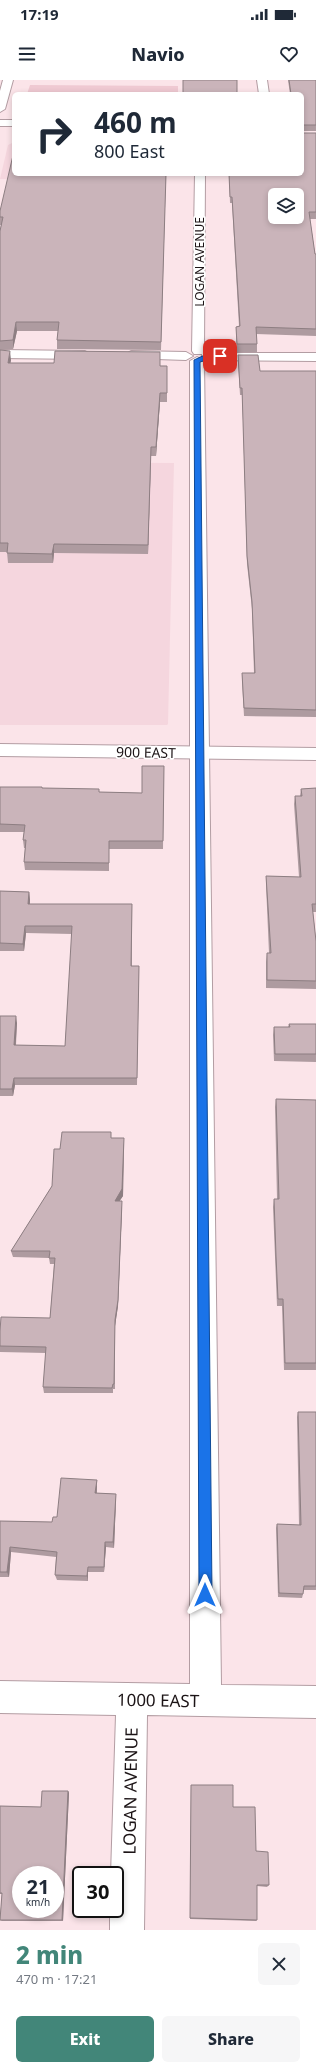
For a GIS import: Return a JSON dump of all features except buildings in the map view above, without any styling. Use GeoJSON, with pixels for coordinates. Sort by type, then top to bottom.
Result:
{"type":"FeatureCollection","features":[{"type":"Feature","properties":{"kind":"street"},"geometry":{"type":"LineString","coordinates":[[0,109],[8,80]]}},
{"type":"Feature","properties":{"kind":"street"},"geometry":{"type":"LineString","coordinates":[[262,80],[264,92]]}},
{"type":"Feature","properties":{"kind":"street"},"geometry":{"type":"LineString","coordinates":[[0,123],[12,123]]}},
{"type":"Feature","properties":{"kind":"street"},"geometry":{"type":"LineString","coordinates":[[0,133],[12,133]]}},
{"type":"Feature","properties":{"kind":"street","name":"LOGAN AVENUE"},"geometry":{"type":"LineString","coordinates":[[200,176],[197,356],[206,1700]]}},
{"type":"Feature","properties":{"kind":"street"},"geometry":{"type":"LineString","coordinates":[[0,354],[101,355]]}},
{"type":"Feature","properties":{"kind":"street"},"geometry":{"type":"LineString","coordinates":[[116,355],[316,357]]}},
{"type":"Feature","properties":{"kind":"street","name":"900 EAST"},"geometry":{"type":"LineString","coordinates":[[0,750],[316,754]]}},
{"type":"Feature","properties":{"kind":"street","name":"1000 EAST"},"geometry":{"type":"LineString","coordinates":[[0,1697],[316,1702]]}},
{"type":"Feature","properties":{"kind":"street","name":"LOGAN AVENUE"},"geometry":{"type":"LineString","coordinates":[[127,1930],[132,1699]]}},
{"type":"Feature","properties":{"kind":"shaded area"},"geometry":{"type":"Polygon","coordinates":[[[30,85],[178,86],[178,92],[28,92],[30,85]]]}},
{"type":"Feature","properties":{"kind":"shaded area"},"geometry":{"type":"Polygon","coordinates":[[[12,143],[12,176],[48,176],[115,180],[0,179],[8,145],[12,143]]]}},
{"type":"Feature","properties":{"kind":"shaded area"},"geometry":{"type":"Polygon","coordinates":[[[0,462],[174,463],[167,725],[0,725],[0,462]]]}},
{"type":"Feature","properties":{"kind":"route"},"geometry":{"type":"LineString","coordinates":[[205,1595],[197,360],[205,359],[207,356],[220,356]]}}]}
